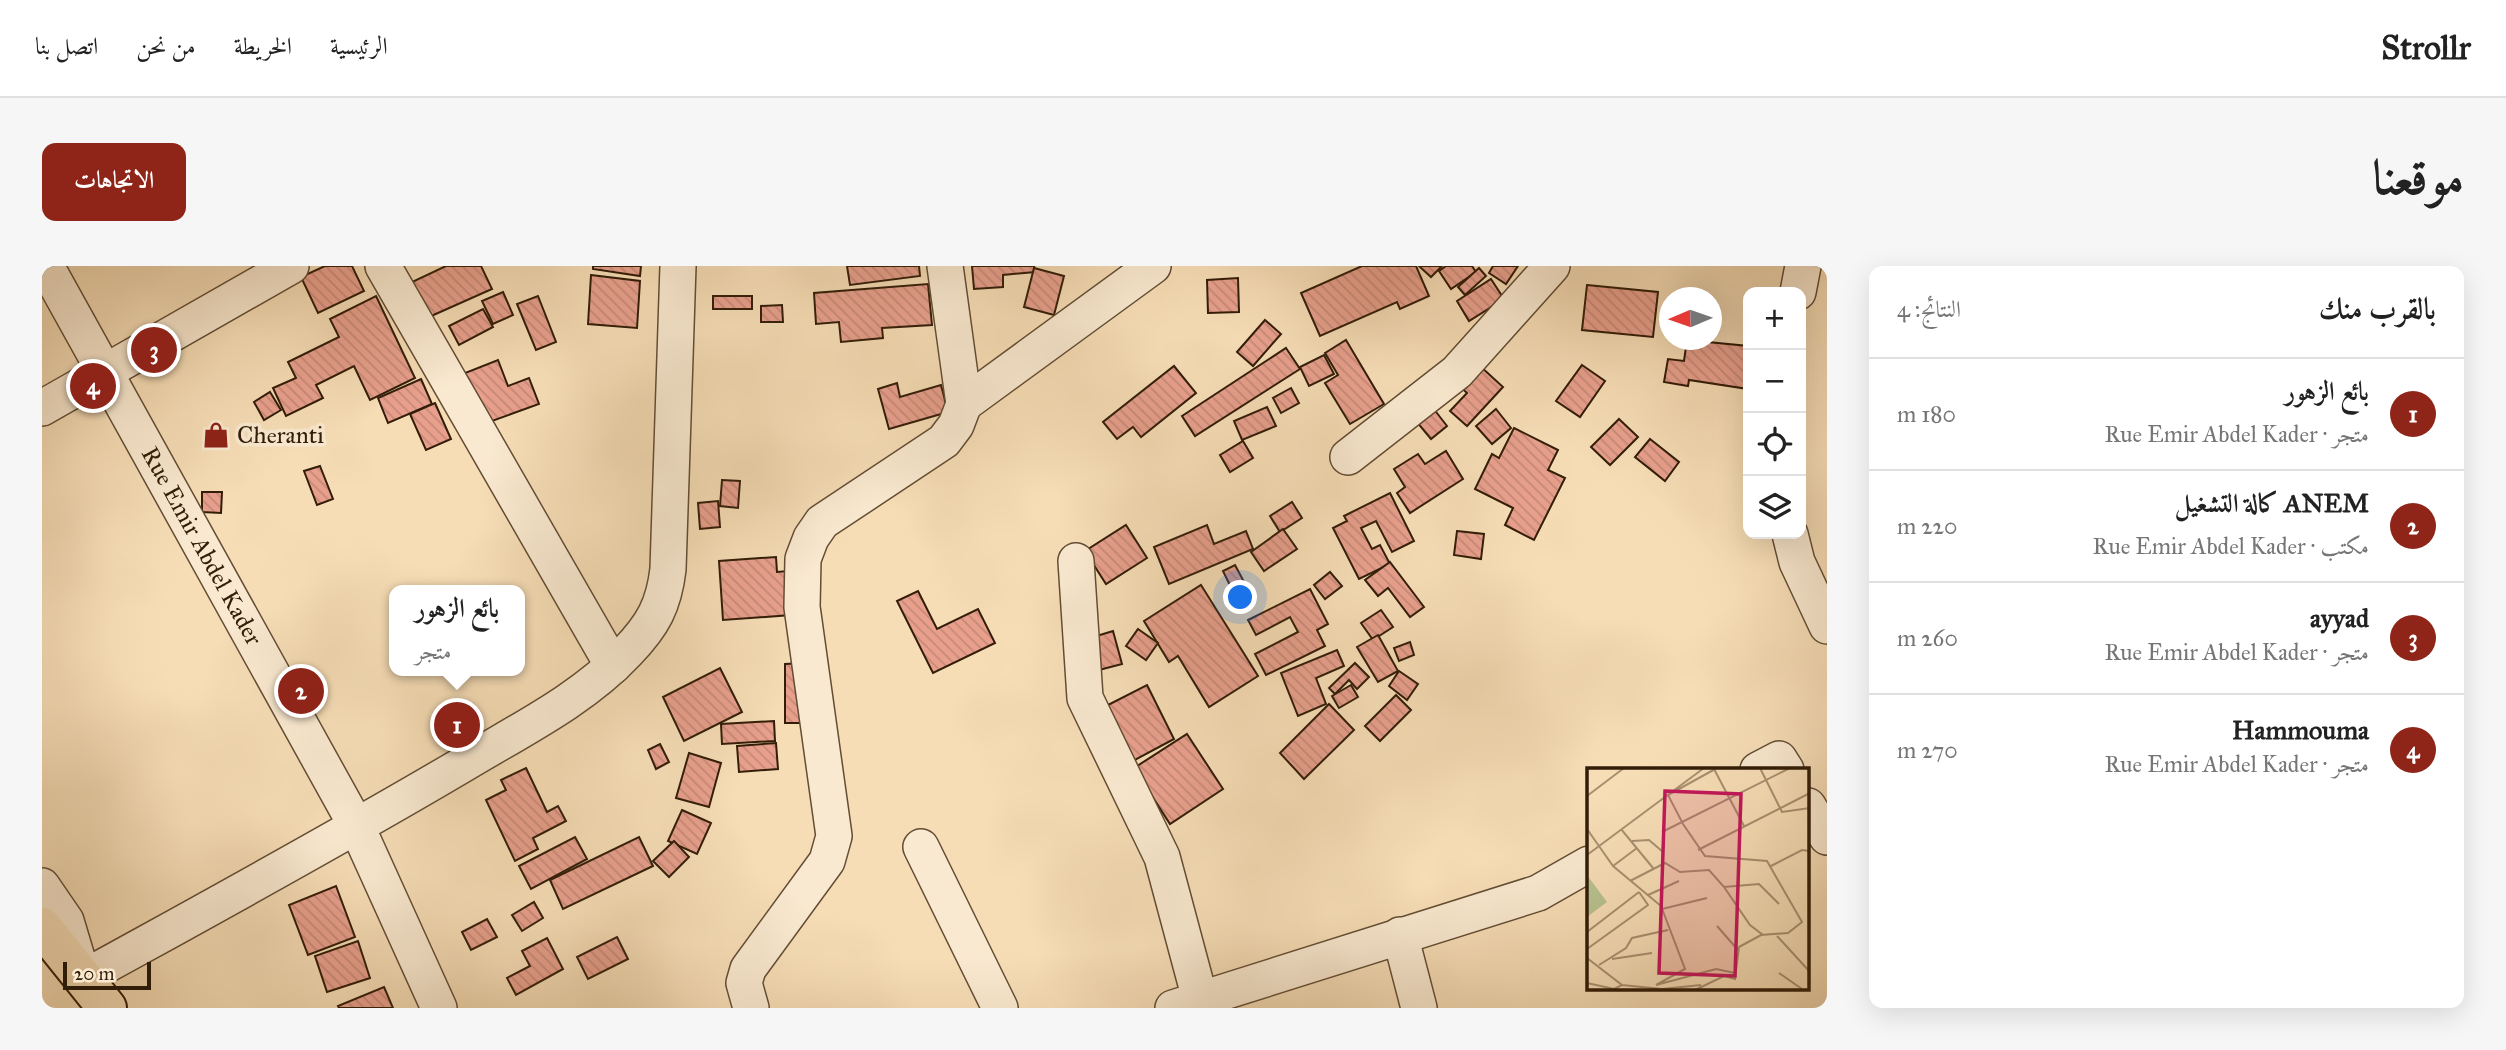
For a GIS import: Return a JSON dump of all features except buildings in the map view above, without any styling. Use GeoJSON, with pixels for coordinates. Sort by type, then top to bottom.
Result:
{"type":"FeatureCollection","features":[{"type":"Feature","properties":{"kind":"main road"},"geometry":{"type":"LineString","coordinates":[[42,927],[107,1008]]}},
{"type":"Feature","properties":{"kind":"street","name":"Rue Emir Abdel Kader"},"geometry":{"type":"LineString","coordinates":[[46,266],[358,827],[439,1008]]}},
{"type":"Feature","properties":{"kind":"street"},"geometry":{"type":"LineString","coordinates":[[42,408],[291,266]]}},
{"type":"Feature","properties":{"kind":"street"},"geometry":{"type":"LineString","coordinates":[[383,266],[613,666]]}},
{"type":"Feature","properties":{"kind":"street"},"geometry":{"type":"LineString","coordinates":[[42,886],[66,921],[83,978],[358,827],[571,699],[613,666],[653,620],[664,598],[668,569],[678,266]]}},
{"type":"Feature","properties":{"kind":"street"},"geometry":{"type":"LineString","coordinates":[[751,1008],[744,983],[748,969],[827,860],[834,836],[802,607],[803,559],[822,522],[944,441],[956,425],[964,404],[945,266]]}},
{"type":"Feature","properties":{"kind":"street"},"geometry":{"type":"LineString","coordinates":[[964,404],[1153,266]]}},
{"type":"Feature","properties":{"kind":"street"},"geometry":{"type":"LineString","coordinates":[[1348,457],[1457,372],[1552,266]]}},
{"type":"Feature","properties":{"kind":"street"},"geometry":{"type":"LineString","coordinates":[[1799,287],[1803,266]]}},
{"type":"Feature","properties":{"kind":"street"},"geometry":{"type":"LineString","coordinates":[[1791,539],[1797,562],[1827,626]]}},
{"type":"Feature","properties":{"kind":"street"},"geometry":{"type":"LineString","coordinates":[[1076,561],[1086,698],[1162,857],[1187,1004],[1538,893],[1587,865]]}},
{"type":"Feature","properties":{"kind":"street"},"geometry":{"type":"LineString","coordinates":[[1762,768],[1779,759],[1785,768]]}},
{"type":"Feature","properties":{"kind":"street"},"geometry":{"type":"LineString","coordinates":[[1810,809],[1827,837]]}},
{"type":"Feature","properties":{"kind":"street"},"geometry":{"type":"LineString","coordinates":[[921,847],[999,1008]]}},
{"type":"Feature","properties":{"kind":"street"},"geometry":{"type":"LineString","coordinates":[[1400,935],[1419,1008]]}},
{"type":"Feature","properties":{"kind":"place","name":"ayyad"},"geometry":{"type":"Point","coordinates":[154,350]}},
{"type":"Feature","properties":{"kind":"place","name":"Hammouma"},"geometry":{"type":"Point","coordinates":[93,386]}},
{"type":"Feature","properties":{"kind":"place","name":"Cheranti"},"geometry":{"type":"Point","coordinates":[216,435]}},
{"type":"Feature","properties":{"kind":"place","name":"ANEM كالة التشغيل"},"geometry":{"type":"Point","coordinates":[301,691]}},
{"type":"Feature","properties":{"kind":"place","name":"بائع الزهور"},"geometry":{"type":"Point","coordinates":[457,725]}}]}
